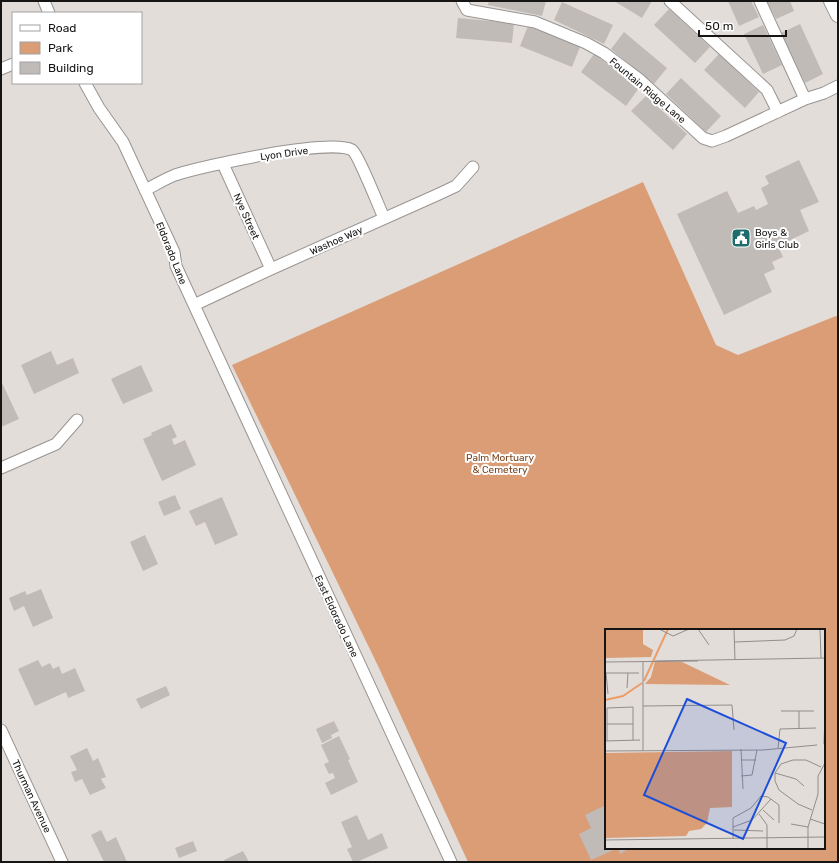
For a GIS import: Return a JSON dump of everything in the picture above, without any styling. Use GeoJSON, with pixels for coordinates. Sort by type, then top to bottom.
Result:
{"type":"FeatureCollection","features":[{"type":"Feature","properties":{"kind":"street"},"geometry":{"type":"LineString","coordinates":[[44,1],[50,12]]}},
{"type":"Feature","properties":{"kind":"street"},"geometry":{"type":"LineString","coordinates":[[670,1],[767,90],[778,112]]}},
{"type":"Feature","properties":{"kind":"street"},"geometry":{"type":"LineString","coordinates":[[760,1],[805,99]]}},
{"type":"Feature","properties":{"kind":"street"},"geometry":{"type":"LineString","coordinates":[[831,1],[838,15]]}},
{"type":"Feature","properties":{"kind":"street","name":"Fountain Ridge Lane"},"geometry":{"type":"LineString","coordinates":[[465,5],[535,22],[586,43],[604,53],[640,80],[703,138],[712,141],[726,136],[805,99],[824,93],[838,86]]}},
{"type":"Feature","properties":{"kind":"street"},"geometry":{"type":"LineString","coordinates":[[1,69],[12,64]]}},
{"type":"Feature","properties":{"kind":"street","name":"Eldorado Lane"},"geometry":{"type":"LineString","coordinates":[[86,84],[123,142],[174,252],[176,266],[223,369]]}},
{"type":"Feature","properties":{"kind":"street","name":"Lyon Drive"},"geometry":{"type":"LineString","coordinates":[[145,190],[175,175],[274,153],[331,147],[342,148],[352,150],[361,163],[384,218]]}},
{"type":"Feature","properties":{"kind":"street","name":"Nye Street"},"geometry":{"type":"LineString","coordinates":[[223,164],[271,269]]}},
{"type":"Feature","properties":{"kind":"street","name":"Washoe Way"},"geometry":{"type":"LineString","coordinates":[[194,305],[456,186],[473,167]]}},
{"type":"Feature","properties":{"kind":"street","name":"East Eldorado Lane"},"geometry":{"type":"LineString","coordinates":[[223,369],[451,862]]}},
{"type":"Feature","properties":{"kind":"street"},"geometry":{"type":"LineString","coordinates":[[1,468],[56,444],[77,420]]}},
{"type":"Feature","properties":{"kind":"street","name":"Thurman Avenue"},"geometry":{"type":"LineString","coordinates":[[1,730],[62,862]]}},
{"type":"Feature","properties":{"kind":"green space","name":"Palm Mortuary & Cemetery"},"geometry":{"type":"Polygon","coordinates":[[[643,182],[716,345],[738,355],[836,316],[838,317],[838,862],[468,862],[379,668],[232,365],[643,182]]]}},
{"type":"Feature","properties":{"kind":"building"},"geometry":{"type":"Polygon","coordinates":[[[489,1],[546,1],[542,16],[488,5],[489,1]]]}},
{"type":"Feature","properties":{"kind":"building"},"geometry":{"type":"Polygon","coordinates":[[[614,1],[652,1],[642,18],[614,1]]]}},
{"type":"Feature","properties":{"kind":"building"},"geometry":{"type":"Polygon","coordinates":[[[728,1],[751,1],[759,17],[739,26],[728,1]]]}},
{"type":"Feature","properties":{"kind":"building"},"geometry":{"type":"Polygon","coordinates":[[[767,1],[790,1],[794,11],[776,19],[767,1]]]}},
{"type":"Feature","properties":{"kind":"building"},"geometry":{"type":"Polygon","coordinates":[[[562,2],[613,25],[604,44],[554,20],[562,2]]]}},
{"type":"Feature","properties":{"kind":"building"},"geometry":{"type":"Polygon","coordinates":[[[669,9],[710,47],[695,63],[654,25],[669,9]]]}},
{"type":"Feature","properties":{"kind":"building"},"geometry":{"type":"Polygon","coordinates":[[[458,18],[514,23],[512,43],[456,38],[458,18]]]}},
{"type":"Feature","properties":{"kind":"building"},"geometry":{"type":"Polygon","coordinates":[[[800,24],[823,74],[805,83],[781,33],[800,24]]]}},
{"type":"Feature","properties":{"kind":"building"},"geometry":{"type":"Polygon","coordinates":[[[763,25],[782,65],[763,74],[744,34],[763,25]]]}},
{"type":"Feature","properties":{"kind":"building"},"geometry":{"type":"Polygon","coordinates":[[[528,26],[580,47],[572,67],[520,46],[528,26]]]}},
{"type":"Feature","properties":{"kind":"building"},"geometry":{"type":"Polygon","coordinates":[[[624,32],[667,68],[654,84],[611,49],[624,32]]]}},
{"type":"Feature","properties":{"kind":"building"},"geometry":{"type":"Polygon","coordinates":[[[594,54],[639,88],[626,106],[581,72],[594,54]]]}},
{"type":"Feature","properties":{"kind":"building"},"geometry":{"type":"Polygon","coordinates":[[[719,54],[759,92],[745,108],[704,70],[719,54]]]}},
{"type":"Feature","properties":{"kind":"building"},"geometry":{"type":"Polygon","coordinates":[[[681,78],[721,116],[706,132],[666,94],[681,78]]]}},
{"type":"Feature","properties":{"kind":"building"},"geometry":{"type":"Polygon","coordinates":[[[646,96],[687,134],[673,150],[631,111],[646,96]]]}},
{"type":"Feature","properties":{"kind":"building","name":"Boys & Girls Club"},"geometry":{"type":"Polygon","coordinates":[[[799,160],[819,202],[800,210],[809,231],[778,246],[783,257],[772,262],[775,269],[764,274],[772,292],[724,315],[677,214],[727,191],[738,213],[754,206],[756,210],[768,204],[761,188],[769,184],[765,176],[799,160]]]}},
{"type":"Feature","properties":{"kind":"building"},"geometry":{"type":"Polygon","coordinates":[[[51,351],[57,365],[73,358],[79,373],[34,394],[21,365],[51,351]]]}},
{"type":"Feature","properties":{"kind":"building"},"geometry":{"type":"Polygon","coordinates":[[[141,365],[153,391],[123,404],[111,379],[141,365]]]}},
{"type":"Feature","properties":{"kind":"building"},"geometry":{"type":"Polygon","coordinates":[[[2,383],[19,419],[1,427],[1,384],[2,383]]]}},
{"type":"Feature","properties":{"kind":"building"},"geometry":{"type":"Polygon","coordinates":[[[171,424],[177,437],[172,439],[174,445],[185,440],[196,465],[162,481],[143,439],[152,435],[151,433],[171,424]]]}},
{"type":"Feature","properties":{"kind":"building"},"geometry":{"type":"Polygon","coordinates":[[[175,495],[181,509],[164,516],[158,502],[175,495]]]}},
{"type":"Feature","properties":{"kind":"building"},"geometry":{"type":"Polygon","coordinates":[[[222,497],[238,535],[215,545],[205,522],[196,526],[189,511],[222,497]]]}},
{"type":"Feature","properties":{"kind":"building"},"geometry":{"type":"Polygon","coordinates":[[[145,535],[158,564],[143,571],[130,542],[145,535]]]}},
{"type":"Feature","properties":{"kind":"building"},"geometry":{"type":"Polygon","coordinates":[[[41,589],[53,618],[33,627],[24,606],[14,611],[9,598],[25,591],[27,595],[41,589]]]}},
{"type":"Feature","properties":{"kind":"building"},"geometry":{"type":"Polygon","coordinates":[[[38,660],[42,667],[50,663],[53,669],[59,666],[62,674],[75,668],[85,691],[68,698],[66,692],[35,706],[18,669],[38,660]]]}},
{"type":"Feature","properties":{"kind":"building"},"geometry":{"type":"Polygon","coordinates":[[[166,686],[170,695],[141,709],[136,699],[166,686]]]}},
{"type":"Feature","properties":{"kind":"building"},"geometry":{"type":"Polygon","coordinates":[[[334,721],[339,731],[331,735],[332,738],[322,743],[316,729],[334,721]]]}},
{"type":"Feature","properties":{"kind":"building"},"geometry":{"type":"Polygon","coordinates":[[[339,736],[350,759],[348,760],[358,782],[331,795],[325,783],[335,778],[333,773],[329,774],[324,764],[329,762],[321,745],[339,736]]]}},
{"type":"Feature","properties":{"kind":"building"},"geometry":{"type":"Polygon","coordinates":[[[87,748],[93,761],[98,758],[106,777],[101,779],[106,788],[90,795],[82,779],[75,782],[71,772],[77,770],[70,756],[87,748]]]}},
{"type":"Feature","properties":{"kind":"building"},"geometry":{"type":"Polygon","coordinates":[[[605,805],[605,849],[616,849],[591,860],[579,834],[591,828],[585,815],[605,805]]]}},
{"type":"Feature","properties":{"kind":"building"},"geometry":{"type":"Polygon","coordinates":[[[357,815],[368,840],[382,833],[388,848],[357,862],[353,862],[347,849],[352,847],[341,822],[357,815]]]}},
{"type":"Feature","properties":{"kind":"building"},"geometry":{"type":"Polygon","coordinates":[[[101,830],[107,842],[116,837],[127,862],[104,862],[91,835],[101,830]]]}},
{"type":"Feature","properties":{"kind":"building"},"geometry":{"type":"Polygon","coordinates":[[[193,841],[197,851],[179,858],[175,848],[193,841]]]}},
{"type":"Feature","properties":{"kind":"building"},"geometry":{"type":"Polygon","coordinates":[[[618,849],[626,849],[627,850],[620,854],[618,849]]]}},
{"type":"Feature","properties":{"kind":"building"},"geometry":{"type":"Polygon","coordinates":[[[243,851],[249,862],[225,862],[224,860],[243,851]]]}},
{"type":"Feature","properties":{"kind":"place","name":"Boys & Girls Club"},"geometry":{"type":"Point","coordinates":[741,238]}}]}
